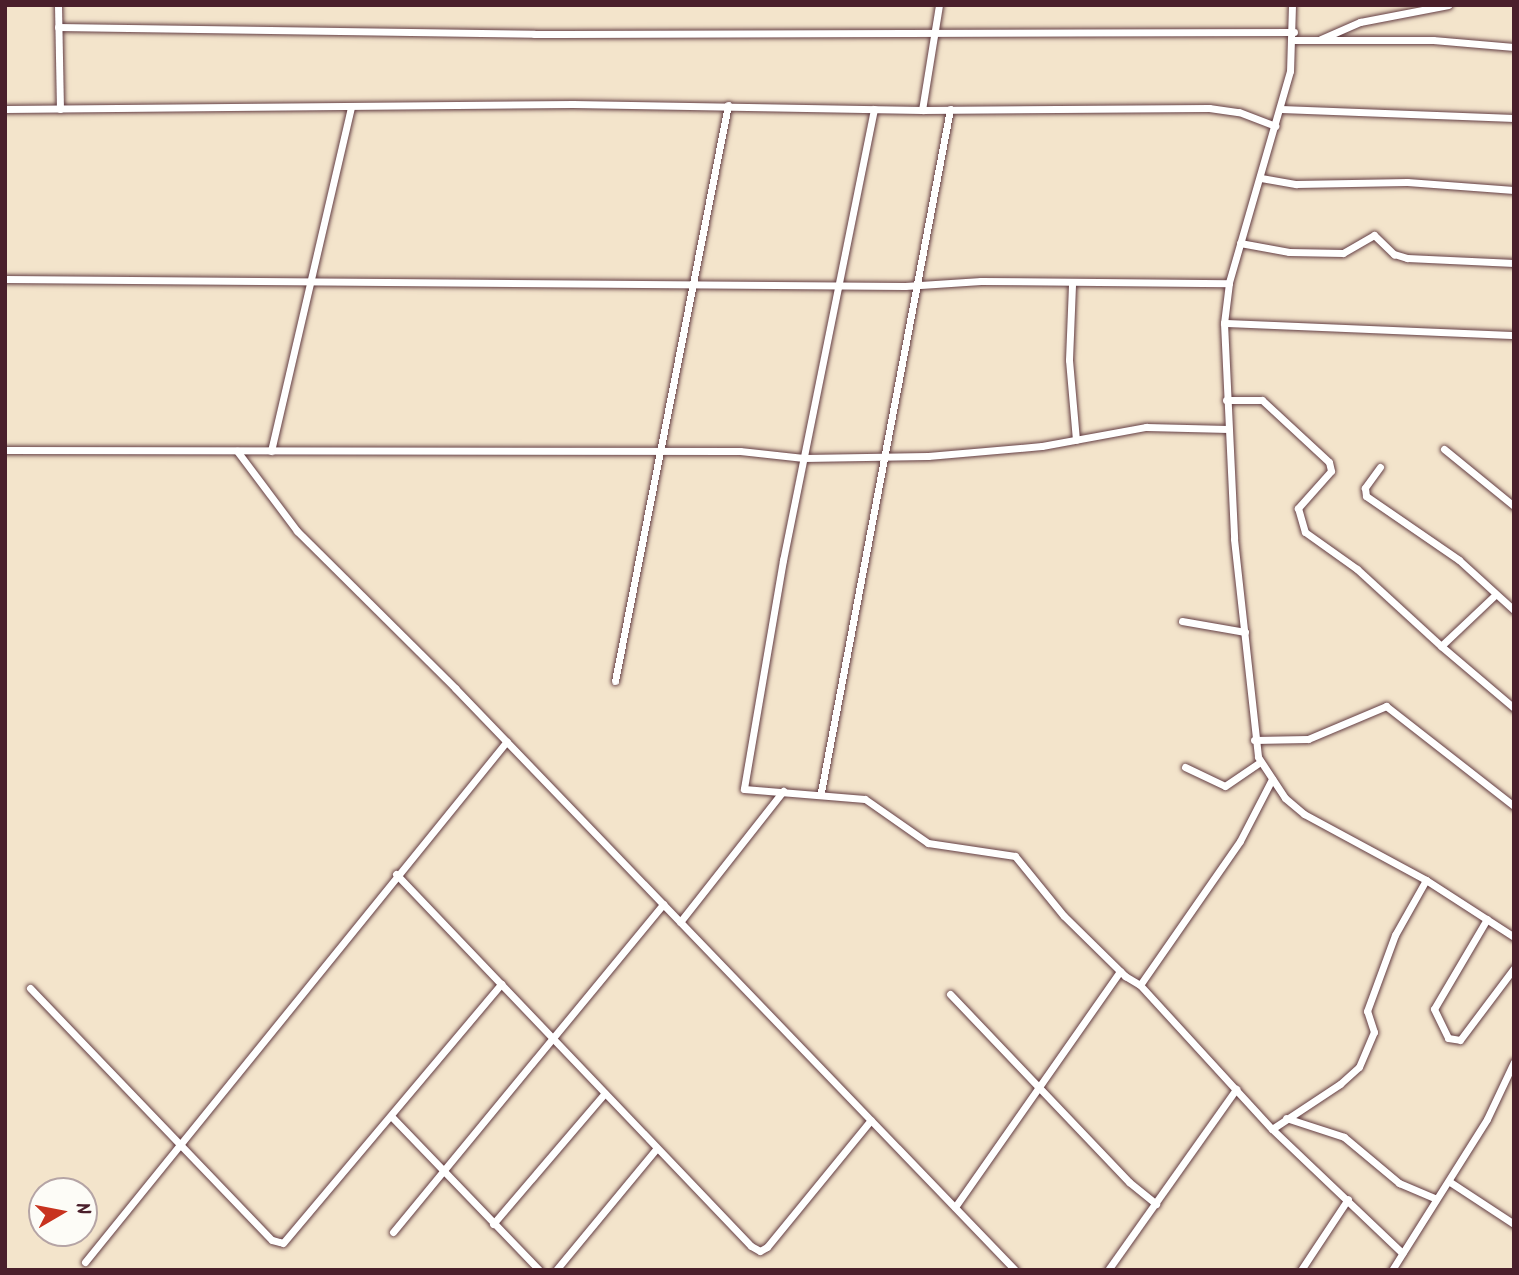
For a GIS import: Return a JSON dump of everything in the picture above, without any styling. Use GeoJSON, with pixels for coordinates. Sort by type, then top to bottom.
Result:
{"type":"FeatureCollection","features":[{"type":"Feature","properties":{"kind":"street"},"geometry":{"type":"LineString","coordinates":[[58,5],[60,109]]}},
{"type":"Feature","properties":{"kind":"street"},"geometry":{"type":"LineString","coordinates":[[922,110],[939,5]]}},
{"type":"Feature","properties":{"kind":"street"},"geometry":{"type":"LineString","coordinates":[[1292,5],[1294,36],[1281,109],[1229,284],[1224,323],[1228,429],[1254,740],[1260,762],[1304,814],[1426,880],[1514,937]]}},
{"type":"Feature","properties":{"kind":"street"},"geometry":{"type":"LineString","coordinates":[[1319,40],[1360,22],[1448,5]]}},
{"type":"Feature","properties":{"kind":"street"},"geometry":{"type":"LineString","coordinates":[[58,27],[933,34],[1104,30],[1294,36],[1319,40],[1433,40],[1514,47]]}},
{"type":"Feature","properties":{"kind":"street"},"geometry":{"type":"LineString","coordinates":[[5,109],[728,105],[922,110],[1219,108],[1275,126]]}},
{"type":"Feature","properties":{"kind":"street"},"geometry":{"type":"LineString","coordinates":[[615,681],[656,451],[728,105]]}},
{"type":"Feature","properties":{"kind":"street"},"geometry":{"type":"LineString","coordinates":[[271,451],[351,107]]}},
{"type":"Feature","properties":{"kind":"street"},"geometry":{"type":"LineString","coordinates":[[874,109],[841,285],[804,458],[744,789],[821,792],[865,799],[928,843],[1015,856],[1064,916],[1120,971],[1140,985],[1272,1129],[1402,1253]]}},
{"type":"Feature","properties":{"kind":"street"},"geometry":{"type":"LineString","coordinates":[[821,792],[950,109]]}},
{"type":"Feature","properties":{"kind":"street"},"geometry":{"type":"LineString","coordinates":[[1281,109],[1514,118]]}},
{"type":"Feature","properties":{"kind":"street"},"geometry":{"type":"LineString","coordinates":[[1261,178],[1296,184],[1407,182],[1514,190]]}},
{"type":"Feature","properties":{"kind":"street"},"geometry":{"type":"LineString","coordinates":[[1240,243],[1289,252],[1343,253],[1374,235],[1394,254],[1407,258],[1514,263]]}},
{"type":"Feature","properties":{"kind":"street"},"geometry":{"type":"LineString","coordinates":[[5,279],[690,281],[841,285],[916,285],[981,281],[1072,285],[1229,284]]}},
{"type":"Feature","properties":{"kind":"street"},"geometry":{"type":"LineString","coordinates":[[1072,285],[1069,360],[1076,440]]}},
{"type":"Feature","properties":{"kind":"street"},"geometry":{"type":"LineString","coordinates":[[1224,323],[1514,335]]}},
{"type":"Feature","properties":{"kind":"street"},"geometry":{"type":"LineString","coordinates":[[1226,400],[1262,400],[1329,462],[1331,471],[1298,508],[1304,533],[1357,569],[1514,708]]}},
{"type":"Feature","properties":{"kind":"street"},"geometry":{"type":"LineString","coordinates":[[5,450],[740,451],[804,458],[929,456],[1076,440],[1146,427],[1228,429]]}},
{"type":"Feature","properties":{"kind":"street"},"geometry":{"type":"LineString","coordinates":[[1444,449],[1514,506]]}},
{"type":"Feature","properties":{"kind":"street"},"geometry":{"type":"LineString","coordinates":[[237,451],[298,531],[507,741],[1015,1270]]}},
{"type":"Feature","properties":{"kind":"street"},"geometry":{"type":"LineString","coordinates":[[1380,467],[1364,488],[1366,496],[1459,560],[1514,610]]}},
{"type":"Feature","properties":{"kind":"street"},"geometry":{"type":"LineString","coordinates":[[1441,646],[1495,595]]}},
{"type":"Feature","properties":{"kind":"street"},"geometry":{"type":"LineString","coordinates":[[1182,621],[1245,632]]}},
{"type":"Feature","properties":{"kind":"street"},"geometry":{"type":"LineString","coordinates":[[1254,740],[1308,738],[1386,706],[1514,806]]}},
{"type":"Feature","properties":{"kind":"street"},"geometry":{"type":"LineString","coordinates":[[85,1262],[396,874],[507,741]]}},
{"type":"Feature","properties":{"kind":"street"},"geometry":{"type":"LineString","coordinates":[[1185,767],[1225,786],[1260,762]]}},
{"type":"Feature","properties":{"kind":"street"},"geometry":{"type":"LineString","coordinates":[[1140,985],[1240,841],[1272,779]]}},
{"type":"Feature","properties":{"kind":"street"},"geometry":{"type":"LineString","coordinates":[[680,922],[783,790]]}},
{"type":"Feature","properties":{"kind":"street"},"geometry":{"type":"LineString","coordinates":[[396,874],[751,1246],[760,1251],[871,1120]]}},
{"type":"Feature","properties":{"kind":"street"},"geometry":{"type":"LineString","coordinates":[[1272,1129],[1340,1084],[1359,1067],[1374,1032],[1367,1010],[1395,935],[1426,880]]}},
{"type":"Feature","properties":{"kind":"street"},"geometry":{"type":"LineString","coordinates":[[393,1232],[663,904]]}},
{"type":"Feature","properties":{"kind":"street"},"geometry":{"type":"LineString","coordinates":[[1487,919],[1434,1009],[1436,1021],[1448,1038],[1460,1040],[1514,968]]}},
{"type":"Feature","properties":{"kind":"street"},"geometry":{"type":"LineString","coordinates":[[955,1207],[1120,971]]}},
{"type":"Feature","properties":{"kind":"street"},"geometry":{"type":"LineString","coordinates":[[30,988],[272,1240],[283,1242],[501,984]]}},
{"type":"Feature","properties":{"kind":"street"},"geometry":{"type":"LineString","coordinates":[[950,994],[1156,1204]]}},
{"type":"Feature","properties":{"kind":"street"},"geometry":{"type":"LineString","coordinates":[[1392,1270],[1435,1199],[1450,1182],[1514,1062]]}},
{"type":"Feature","properties":{"kind":"street"},"geometry":{"type":"LineString","coordinates":[[1108,1270],[1236,1089]]}},
{"type":"Feature","properties":{"kind":"street"},"geometry":{"type":"LineString","coordinates":[[494,1224],[605,1093]]}},
{"type":"Feature","properties":{"kind":"street"},"geometry":{"type":"LineString","coordinates":[[391,1116],[539,1270]]}},
{"type":"Feature","properties":{"kind":"street"},"geometry":{"type":"LineString","coordinates":[[1286,1118],[1344,1137],[1399,1183],[1435,1199]]}},
{"type":"Feature","properties":{"kind":"street"},"geometry":{"type":"LineString","coordinates":[[556,1270],[657,1148]]}},
{"type":"Feature","properties":{"kind":"street"},"geometry":{"type":"LineString","coordinates":[[1450,1182],[1514,1224]]}},
{"type":"Feature","properties":{"kind":"street"},"geometry":{"type":"LineString","coordinates":[[1301,1270],[1348,1199]]}}]}
